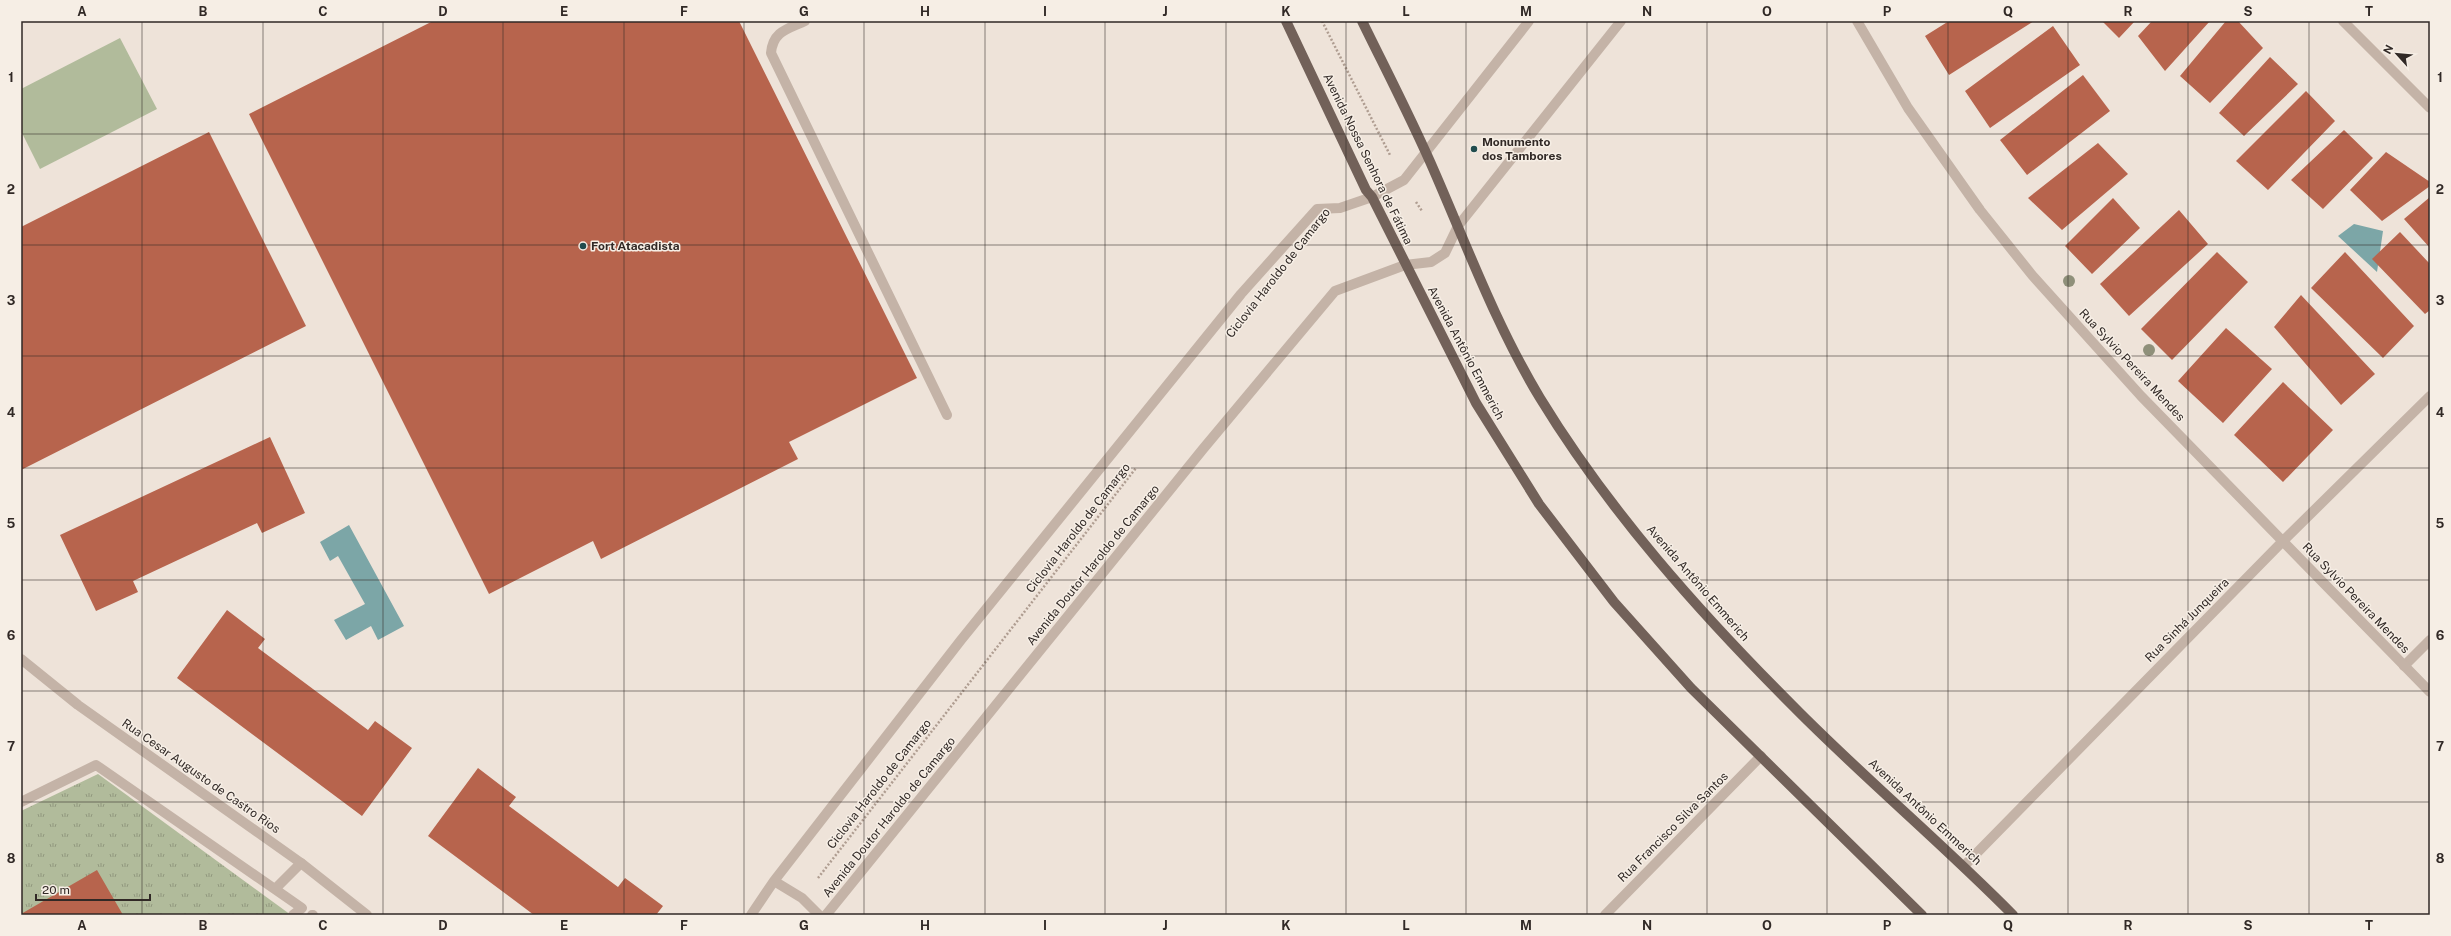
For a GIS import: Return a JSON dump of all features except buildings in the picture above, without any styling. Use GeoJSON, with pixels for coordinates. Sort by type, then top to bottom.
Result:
{"type":"FeatureCollection","features":[{"type":"Feature","properties":{"kind":"main road","name":"Avenida Nossa Senhora de Fátima"},"geometry":{"type":"LineString","coordinates":[[1286,21],[1366,190],[1372,197],[1405,265]]}},
{"type":"Feature","properties":{"kind":"main road"},"geometry":{"type":"LineString","coordinates":[[1362,21],[1426,152],[1458,226]]}},
{"type":"Feature","properties":{"kind":"main road","name":"Avenida Antônio Emmerich"},"geometry":{"type":"LineString","coordinates":[[1458,226],[1500,323],[1540,397],[1617,510],[1701,611],[1794,708],[1964,866],[2014,915]]}},
{"type":"Feature","properties":{"kind":"main road","name":"Avenida Antônio Emmerich"},"geometry":{"type":"LineString","coordinates":[[1405,265],[1476,403],[1539,504],[1630,621],[1691,688],[1922,915]]}},
{"type":"Feature","properties":{"kind":"street"},"geometry":{"type":"LineString","coordinates":[[805,21],[778,34],[772,42],[771,53],[947,415]]}},
{"type":"Feature","properties":{"kind":"street"},"geometry":{"type":"LineString","coordinates":[[751,915],[774,881],[961,640],[1241,294],[1317,208],[1340,208],[1372,197],[1404,180],[1529,21]]}},
{"type":"Feature","properties":{"kind":"street","name":"Avenida Doutor Haroldo de Camargo"},"geometry":{"type":"LineString","coordinates":[[826,915],[1203,449],[1335,291],[1405,265],[1431,262],[1445,253],[1458,226],[1621,21]]}},
{"type":"Feature","properties":{"kind":"street","name":"Rua Sylvio Pereira Mendes"},"geometry":{"type":"LineString","coordinates":[[1857,21],[1908,108],[1980,210],[2032,275],[2141,396],[2430,692]]}},
{"type":"Feature","properties":{"kind":"street"},"geometry":{"type":"LineString","coordinates":[[2343,21],[2430,108]]}},
{"type":"Feature","properties":{"kind":"street","name":"Rua Sinhá Junqueira"},"geometry":{"type":"LineString","coordinates":[[1964,866],[2283,541],[2430,396]]}},
{"type":"Feature","properties":{"kind":"street"},"geometry":{"type":"LineString","coordinates":[[2404,666],[2430,640]]}},
{"type":"Feature","properties":{"kind":"street","name":"Rua Cesar Augusto de Castro Rios"},"geometry":{"type":"LineString","coordinates":[[21,659],[78,705],[301,863],[367,915]]}},
{"type":"Feature","properties":{"kind":"street","name":"Rua Francisco Silva Santos"},"geometry":{"type":"LineString","coordinates":[[1605,915],[1761,756]]}},
{"type":"Feature","properties":{"kind":"street"},"geometry":{"type":"LineString","coordinates":[[21,802],[96,765],[302,908],[293,915]]}},
{"type":"Feature","properties":{"kind":"street"},"geometry":{"type":"LineString","coordinates":[[275,889],[301,863]]}},
{"type":"Feature","properties":{"kind":"street"},"geometry":{"type":"LineString","coordinates":[[774,881],[802,898],[819,915]]}},
{"type":"Feature","properties":{"kind":"path"},"geometry":{"type":"LineString","coordinates":[[1322,21],[1404,180]]}},
{"type":"Feature","properties":{"kind":"path","name":"Ciclovia Haroldo de Camargo"},"geometry":{"type":"LineString","coordinates":[[802,898],[1140,462]]}},
{"type":"Feature","properties":{"kind":"green space"},"geometry":{"type":"Polygon","coordinates":[[[120,38],[157,109],[40,169],[21,131],[21,89],[120,38]]]}},
{"type":"Feature","properties":{"kind":"green space"},"geometry":{"type":"Polygon","coordinates":[[[98,774],[291,915],[21,915],[21,811],[98,774]]]}},
{"type":"Feature","properties":{"kind":"water"},"geometry":{"type":"Polygon","coordinates":[[[2354,224],[2383,231],[2377,272],[2338,236],[2354,224]]]}},
{"type":"Feature","properties":{"kind":"water"},"geometry":{"type":"Polygon","coordinates":[[[349,525],[404,626],[378,640],[371,626],[346,640],[334,620],[365,604],[338,556],[330,561],[320,542],[349,525]]]}},
{"type":"Feature","properties":{"kind":"place","name":"Monumento dos Tambores"},"geometry":{"type":"Point","coordinates":[1474,149]}},
{"type":"Feature","properties":{"kind":"place","name":"Fort Atacadista"},"geometry":{"type":"Point","coordinates":[583,246]}}]}
